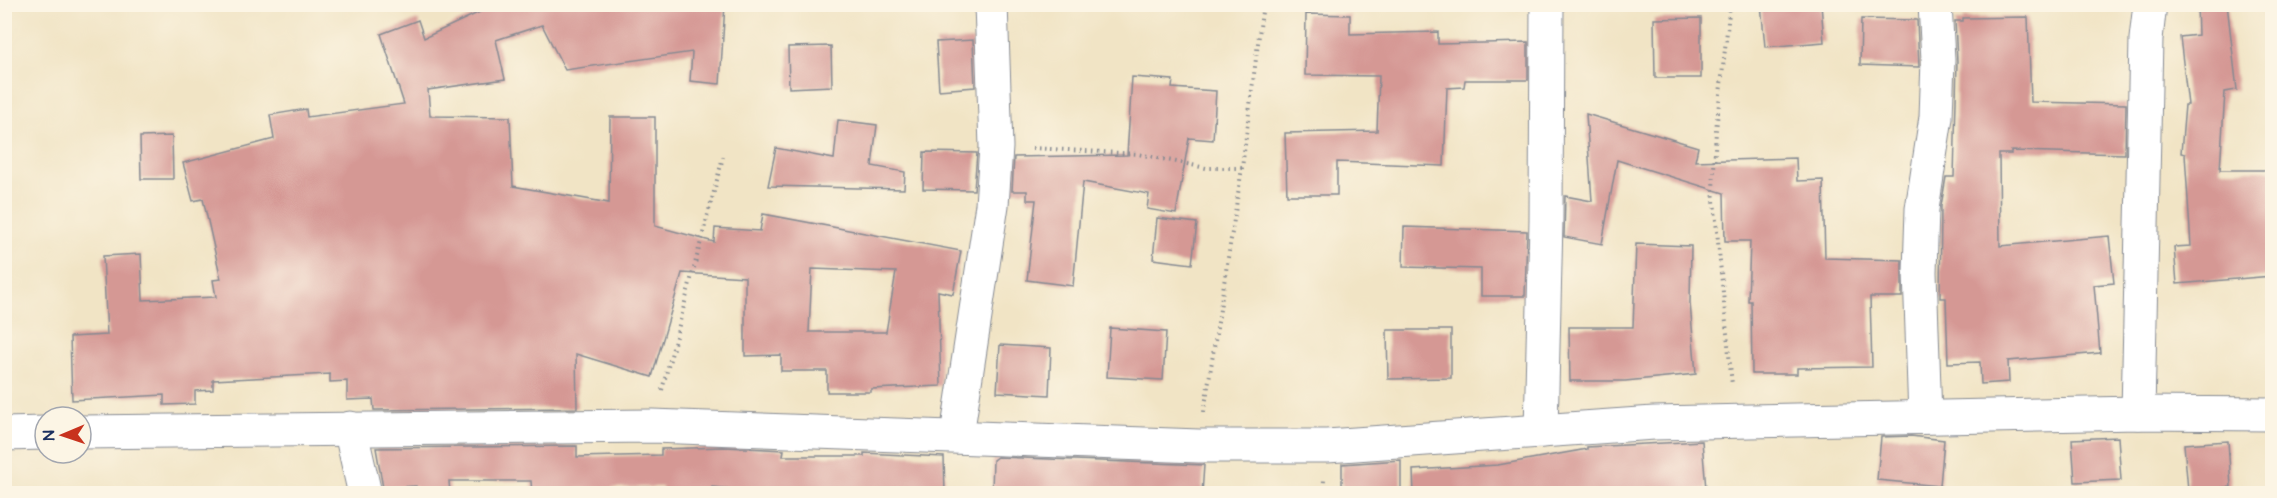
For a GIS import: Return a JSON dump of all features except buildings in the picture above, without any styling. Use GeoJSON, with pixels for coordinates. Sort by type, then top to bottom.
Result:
{"type":"FeatureCollection","features":[{"type":"Feature","properties":{"kind":"street"},"geometry":{"type":"LineString","coordinates":[[957,435],[972,325],[986,259],[996,147],[991,4]]}},
{"type":"Feature","properties":{"kind":"street"},"geometry":{"type":"LineString","coordinates":[[1541,431],[1546,221],[1547,4]]}},
{"type":"Feature","properties":{"kind":"street"},"geometry":{"type":"LineString","coordinates":[[1925,417],[1920,272],[1922,209],[1936,117],[1938,60],[1935,4]]}},
{"type":"Feature","properties":{"kind":"street"},"geometry":{"type":"LineString","coordinates":[[2138,413],[2146,39],[2150,4]]}},
{"type":"Feature","properties":{"kind":"street"},"geometry":{"type":"LineString","coordinates":[[93,432],[652,426],[957,435],[1199,446],[1327,446],[1654,423],[2138,413],[2272,414]]}},
{"type":"Feature","properties":{"kind":"street"},"geometry":{"type":"LineString","coordinates":[[350,428],[365,494]]}},
{"type":"Feature","properties":{"kind":"street"},"geometry":{"type":"LineString","coordinates":[[4,434],[33,433]]}},
{"type":"Feature","properties":{"kind":"path"},"geometry":{"type":"LineString","coordinates":[[1199,446],[1242,168],[1263,4]]}},
{"type":"Feature","properties":{"kind":"path"},"geometry":{"type":"LineString","coordinates":[[1731,4],[1716,130],[1713,190],[1719,264],[1730,342],[1735,422]]}},
{"type":"Feature","properties":{"kind":"path"},"geometry":{"type":"LineString","coordinates":[[996,147],[1138,154],[1206,168],[1242,168]]}},
{"type":"Feature","properties":{"kind":"path"},"geometry":{"type":"LineString","coordinates":[[652,426],[723,157]]}}]}
